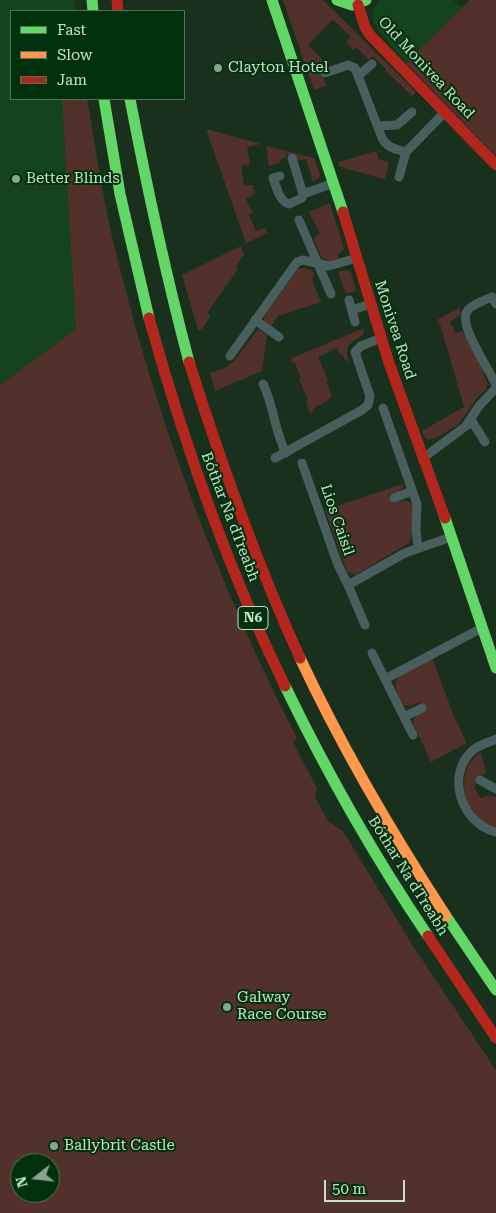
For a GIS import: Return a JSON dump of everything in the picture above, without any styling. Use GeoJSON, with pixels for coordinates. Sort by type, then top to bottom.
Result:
{"type":"FeatureCollection","features":[{"type":"Feature","properties":{"kind":"main road","name":"Monivea Road"},"geometry":{"type":"LineString","coordinates":[[272,0],[334,183],[381,338],[496,668]]}},
{"type":"Feature","properties":{"kind":"main road","name":"Old Monivea Road"},"geometry":{"type":"LineString","coordinates":[[337,0],[344,5],[362,2],[365,27],[370,36],[496,165]]}},
{"type":"Feature","properties":{"kind":"main road","name":"Bóthar Na dTreabh"},"geometry":{"type":"LineString","coordinates":[[104,100],[122,206],[152,332],[195,471],[240,586],[268,652],[303,725],[357,823],[408,907],[496,1038]]}},
{"type":"Feature","properties":{"kind":"main road","name":"Bóthar Na dTreabh"},"geometry":{"type":"LineString","coordinates":[[130,100],[148,198],[175,312],[195,384],[255,555],[301,659],[360,775],[423,881],[496,990]]}},
{"type":"Feature","properties":{"kind":"street"},"geometry":{"type":"LineString","coordinates":[[359,75],[372,64]]}},
{"type":"Feature","properties":{"kind":"street"},"geometry":{"type":"LineString","coordinates":[[325,73],[350,65],[355,68],[385,144],[391,148],[406,152]]}},
{"type":"Feature","properties":{"kind":"street"},"geometry":{"type":"LineString","coordinates":[[378,126],[396,125],[412,112]]}},
{"type":"Feature","properties":{"kind":"street"},"geometry":{"type":"LineString","coordinates":[[399,177],[406,152],[445,112]]}},
{"type":"Feature","properties":{"kind":"street"},"geometry":{"type":"LineString","coordinates":[[292,158],[303,194]]}},
{"type":"Feature","properties":{"kind":"street"},"geometry":{"type":"LineString","coordinates":[[280,176],[273,178],[279,194],[284,202],[289,204],[302,198],[303,194],[334,183]]}},
{"type":"Feature","properties":{"kind":"street"},"geometry":{"type":"LineString","coordinates":[[299,220],[332,294]]}},
{"type":"Feature","properties":{"kind":"street"},"geometry":{"type":"LineString","coordinates":[[230,356],[297,262],[303,260],[329,266],[356,258]]}},
{"type":"Feature","properties":{"kind":"street"},"geometry":{"type":"LineString","coordinates":[[423,458],[462,429],[496,386],[469,333],[465,316],[469,309],[492,297],[496,304]]}},
{"type":"Feature","properties":{"kind":"street"},"geometry":{"type":"LineString","coordinates":[[348,300],[355,322]]}},
{"type":"Feature","properties":{"kind":"street"},"geometry":{"type":"LineString","coordinates":[[352,310],[370,304]]}},
{"type":"Feature","properties":{"kind":"street"},"geometry":{"type":"LineString","coordinates":[[255,320],[279,337]]}},
{"type":"Feature","properties":{"kind":"street"},"geometry":{"type":"LineString","coordinates":[[276,458],[368,405],[370,396],[355,352],[361,346],[381,338]]}},
{"type":"Feature","properties":{"kind":"street"},"geometry":{"type":"LineString","coordinates":[[263,384],[270,401],[278,436],[286,453]]}},
{"type":"Feature","properties":{"kind":"street"},"geometry":{"type":"LineString","coordinates":[[383,408],[418,509],[416,530],[418,548]]}},
{"type":"Feature","properties":{"kind":"street"},"geometry":{"type":"LineString","coordinates":[[471,420],[485,442]]}},
{"type":"Feature","properties":{"kind":"street","name":"Lios Caisil"},"geometry":{"type":"LineString","coordinates":[[302,463],[338,566],[365,625]]}},
{"type":"Feature","properties":{"kind":"street"},"geometry":{"type":"LineString","coordinates":[[394,498],[412,491]]}},
{"type":"Feature","properties":{"kind":"street"},"geometry":{"type":"LineString","coordinates":[[348,585],[404,553],[451,537]]}},
{"type":"Feature","properties":{"kind":"street"},"geometry":{"type":"LineString","coordinates":[[385,679],[482,628]]}},
{"type":"Feature","properties":{"kind":"street"},"geometry":{"type":"LineString","coordinates":[[372,653],[413,735]]}},
{"type":"Feature","properties":{"kind":"street"},"geometry":{"type":"LineString","coordinates":[[404,717],[422,708]]}},
{"type":"Feature","properties":{"kind":"street"},"geometry":{"type":"LineString","coordinates":[[496,739],[475,748],[469,753],[462,766],[459,780],[460,797],[469,814],[486,829],[496,832]]}},
{"type":"Feature","properties":{"kind":"street"},"geometry":{"type":"LineString","coordinates":[[480,780],[496,789]]}},
{"type":"Feature","properties":{"kind":"shaded area"},"geometry":{"type":"Polygon","coordinates":[[[0,0],[74,0],[75,10],[10,10],[10,100],[87,100],[111,235],[128,298],[96,314],[0,385],[0,0]]]}},
{"type":"Feature","properties":{"kind":"shaded area"},"geometry":{"type":"Polygon","coordinates":[[[283,0],[323,0],[416,92],[412,96],[373,56],[369,60],[356,47],[353,50],[346,42],[351,37],[333,19],[308,45],[330,67],[321,70],[326,86],[314,90],[283,0]]]}},
{"type":"Feature","properties":{"kind":"shaded area"},"geometry":{"type":"Polygon","coordinates":[[[379,0],[453,0],[462,8],[406,63],[377,29],[373,21],[374,8],[379,0]]]}},
{"type":"Feature","properties":{"kind":"shaded area"},"geometry":{"type":"Polygon","coordinates":[[[470,0],[496,0],[496,156],[406,63],[470,0]]]}},
{"type":"Feature","properties":{"kind":"shaded area","name":"Galway Race Course"},"geometry":{"type":"Polygon","coordinates":[[[62,100],[87,100],[101,185],[112,236],[128,301],[167,430],[214,556],[267,678],[297,738],[293,743],[317,788],[315,797],[328,821],[343,831],[413,946],[496,1070],[496,1213],[0,1213],[0,385],[76,329],[62,100]]]}},
{"type":"Feature","properties":{"kind":"shaded area"},"geometry":{"type":"Polygon","coordinates":[[[206,129],[261,144],[247,147],[250,164],[241,166],[244,185],[253,185],[255,194],[246,199],[253,213],[249,215],[256,231],[265,228],[268,233],[246,243],[206,129]]]}},
{"type":"Feature","properties":{"kind":"shaded area"},"geometry":{"type":"Polygon","coordinates":[[[266,146],[314,158],[320,174],[319,178],[313,182],[306,159],[297,161],[295,156],[286,153],[287,157],[279,160],[280,163],[269,166],[266,146]]]}},
{"type":"Feature","properties":{"kind":"shaded area"},"geometry":{"type":"Polygon","coordinates":[[[376,151],[379,159],[389,162],[385,179],[340,167],[338,162],[376,151]]]}},
{"type":"Feature","properties":{"kind":"shaded area"},"geometry":{"type":"Polygon","coordinates":[[[330,203],[344,249],[338,255],[339,258],[329,261],[322,258],[313,238],[320,234],[309,212],[330,203]]]}},
{"type":"Feature","properties":{"kind":"shaded area"},"geometry":{"type":"Polygon","coordinates":[[[241,246],[244,255],[236,266],[238,269],[207,313],[211,316],[202,329],[198,330],[182,275],[241,246]]]}},
{"type":"Feature","properties":{"kind":"shaded area"},"geometry":{"type":"Polygon","coordinates":[[[303,268],[314,273],[312,280],[321,302],[278,316],[271,327],[264,321],[264,317],[298,269],[303,268]]]}},
{"type":"Feature","properties":{"kind":"shaded area"},"geometry":{"type":"Polygon","coordinates":[[[345,270],[351,272],[356,291],[346,294],[338,272],[345,270]]]}},
{"type":"Feature","properties":{"kind":"shaded area"},"geometry":{"type":"Polygon","coordinates":[[[459,308],[462,314],[450,322],[456,334],[462,331],[484,369],[482,371],[488,384],[486,390],[478,397],[458,425],[436,438],[428,440],[424,437],[422,431],[464,407],[441,327],[437,320],[459,308]]]}},
{"type":"Feature","properties":{"kind":"shaded area"},"geometry":{"type":"Polygon","coordinates":[[[364,328],[363,335],[349,345],[347,356],[349,362],[345,360],[342,354],[340,355],[337,348],[318,357],[332,395],[330,399],[313,409],[310,413],[306,402],[308,400],[299,380],[301,378],[295,363],[293,364],[290,359],[364,328]]]}},
{"type":"Feature","properties":{"kind":"shaded area"},"geometry":{"type":"Polygon","coordinates":[[[258,329],[267,335],[262,371],[215,391],[210,373],[223,369],[234,361],[258,329]]]}},
{"type":"Feature","properties":{"kind":"shaded area"},"geometry":{"type":"Polygon","coordinates":[[[403,484],[402,489],[389,495],[393,503],[407,501],[414,507],[409,543],[357,574],[347,572],[325,510],[403,484]]]}},
{"type":"Feature","properties":{"kind":"shaded area"},"geometry":{"type":"Polygon","coordinates":[[[432,658],[455,719],[467,743],[431,762],[413,723],[416,715],[425,710],[420,702],[411,706],[404,705],[397,691],[396,680],[398,677],[432,658]]]}},
{"type":"Feature","properties":{"kind":"shaded area"},"geometry":{"type":"Polygon","coordinates":[[[481,752],[486,773],[479,776],[474,788],[481,798],[488,796],[496,797],[496,828],[476,816],[469,806],[465,794],[466,770],[472,760],[481,752]]]}},
{"type":"Feature","properties":{"kind":"traffic: fast"},"geometry":{"type":"LineString","coordinates":[[92,0],[93,10]]}},
{"type":"Feature","properties":{"kind":"traffic: fast"},"geometry":{"type":"LineString","coordinates":[[272,0],[343,212]]}},
{"type":"Feature","properties":{"kind":"traffic: fast"},"geometry":{"type":"LineString","coordinates":[[337,0],[352,5],[366,0]]}},
{"type":"Feature","properties":{"kind":"traffic: fast"},"geometry":{"type":"LineString","coordinates":[[104,100],[120,194],[149,318]]}},
{"type":"Feature","properties":{"kind":"traffic: fast"},"geometry":{"type":"LineString","coordinates":[[130,100],[157,231],[189,362]]}},
{"type":"Feature","properties":{"kind":"traffic: fast"},"geometry":{"type":"LineString","coordinates":[[445,518],[496,668]]}},
{"type":"Feature","properties":{"kind":"traffic: fast"},"geometry":{"type":"LineString","coordinates":[[285,686],[317,751],[352,814],[428,936]]}},
{"type":"Feature","properties":{"kind":"traffic: fast"},"geometry":{"type":"LineString","coordinates":[[446,916],[496,990]]}},
{"type":"Feature","properties":{"kind":"traffic: slow"},"geometry":{"type":"LineString","coordinates":[[300,658],[333,725],[369,790],[446,916]]}},
{"type":"Feature","properties":{"kind":"traffic: jam"},"geometry":{"type":"LineString","coordinates":[[117,0],[118,10]]}},
{"type":"Feature","properties":{"kind":"traffic: jam"},"geometry":{"type":"LineString","coordinates":[[358,5],[365,27],[370,35],[496,165]]}},
{"type":"Feature","properties":{"kind":"traffic: jam"},"geometry":{"type":"LineString","coordinates":[[343,212],[389,363],[445,518]]}},
{"type":"Feature","properties":{"kind":"traffic: jam"},"geometry":{"type":"LineString","coordinates":[[149,318],[177,412],[208,505],[244,596],[285,686]]}},
{"type":"Feature","properties":{"kind":"traffic: jam"},"geometry":{"type":"LineString","coordinates":[[189,362],[240,512],[300,658]]}},
{"type":"Feature","properties":{"kind":"traffic: jam"},"geometry":{"type":"LineString","coordinates":[[428,936],[496,1038]]}},
{"type":"Feature","properties":{"kind":"place","name":"Clayton Hotel"},"geometry":{"type":"Point","coordinates":[218,68]}},
{"type":"Feature","properties":{"kind":"place","name":"Better Blinds"},"geometry":{"type":"Point","coordinates":[16,179]}},
{"type":"Feature","properties":{"kind":"place","name":"Galway Race Course"},"geometry":{"type":"Point","coordinates":[227,1007]}},
{"type":"Feature","properties":{"kind":"place","name":"Ballybrit Castle"},"geometry":{"type":"Point","coordinates":[54,1146]}}]}
